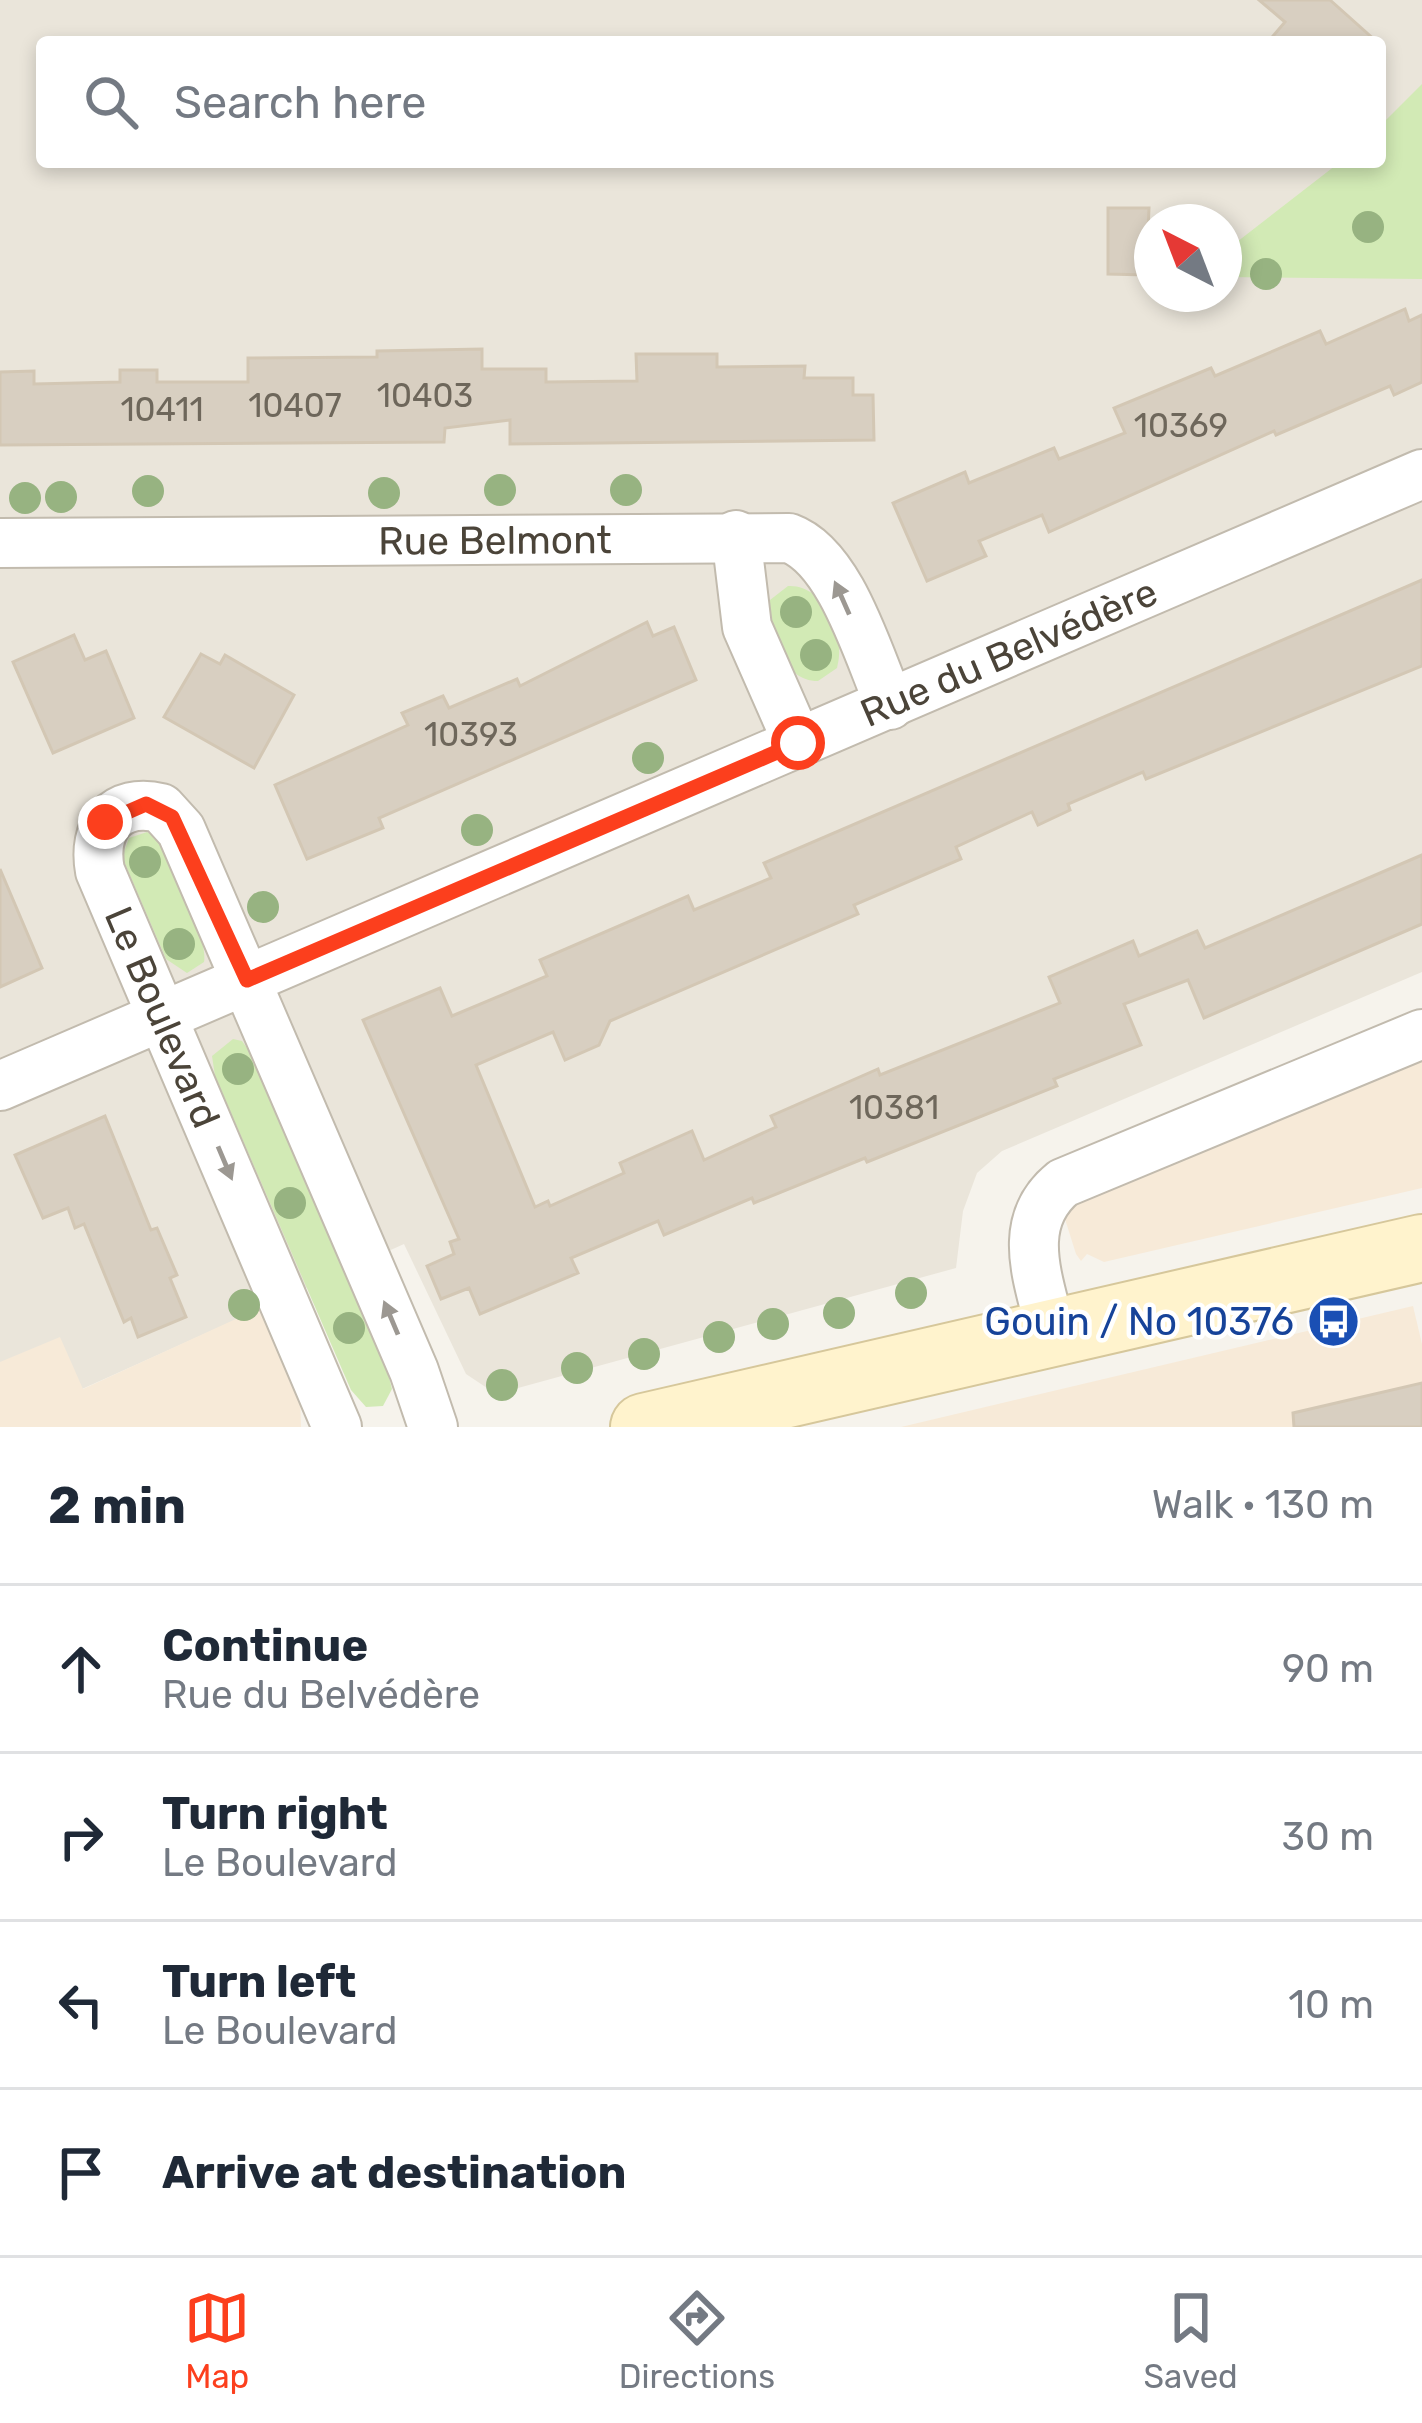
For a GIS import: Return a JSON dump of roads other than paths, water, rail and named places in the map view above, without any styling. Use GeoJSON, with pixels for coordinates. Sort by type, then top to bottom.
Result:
{"type":"FeatureCollection","features":[{"type":"Feature","properties":{"kind":"main road"},"geometry":{"type":"LineString","coordinates":[[644,1427],[1422,1248]]}},
{"type":"Feature","properties":{"kind":"street","name":"Rue du Belvédère"},"geometry":{"type":"LineString","coordinates":[[0,1086],[1422,474]]}},
{"type":"Feature","properties":{"kind":"street"},"geometry":{"type":"LineString","coordinates":[[736,535],[747,627],[798,743]]}},
{"type":"Feature","properties":{"kind":"street","name":"Rue Belmont"},"geometry":{"type":"LineString","coordinates":[[0,543],[789,538],[819,554],[890,705]]}},
{"type":"Feature","properties":{"kind":"street","name":"Le Boulevard"},"geometry":{"type":"LineString","coordinates":[[337,1427],[100,871],[97,837],[116,814],[146,804],[172,817],[247,980],[433,1427]]}},
{"type":"Feature","properties":{"kind":"street"},"geometry":{"type":"LineString","coordinates":[[1051,1333],[1033,1236],[1041,1204],[1063,1183],[1422,1034]]}},
{"type":"Feature","properties":{"kind":"place","name":"Gouin / No 10376"},"geometry":{"type":"Point","coordinates":[1333,1321]}}]}
